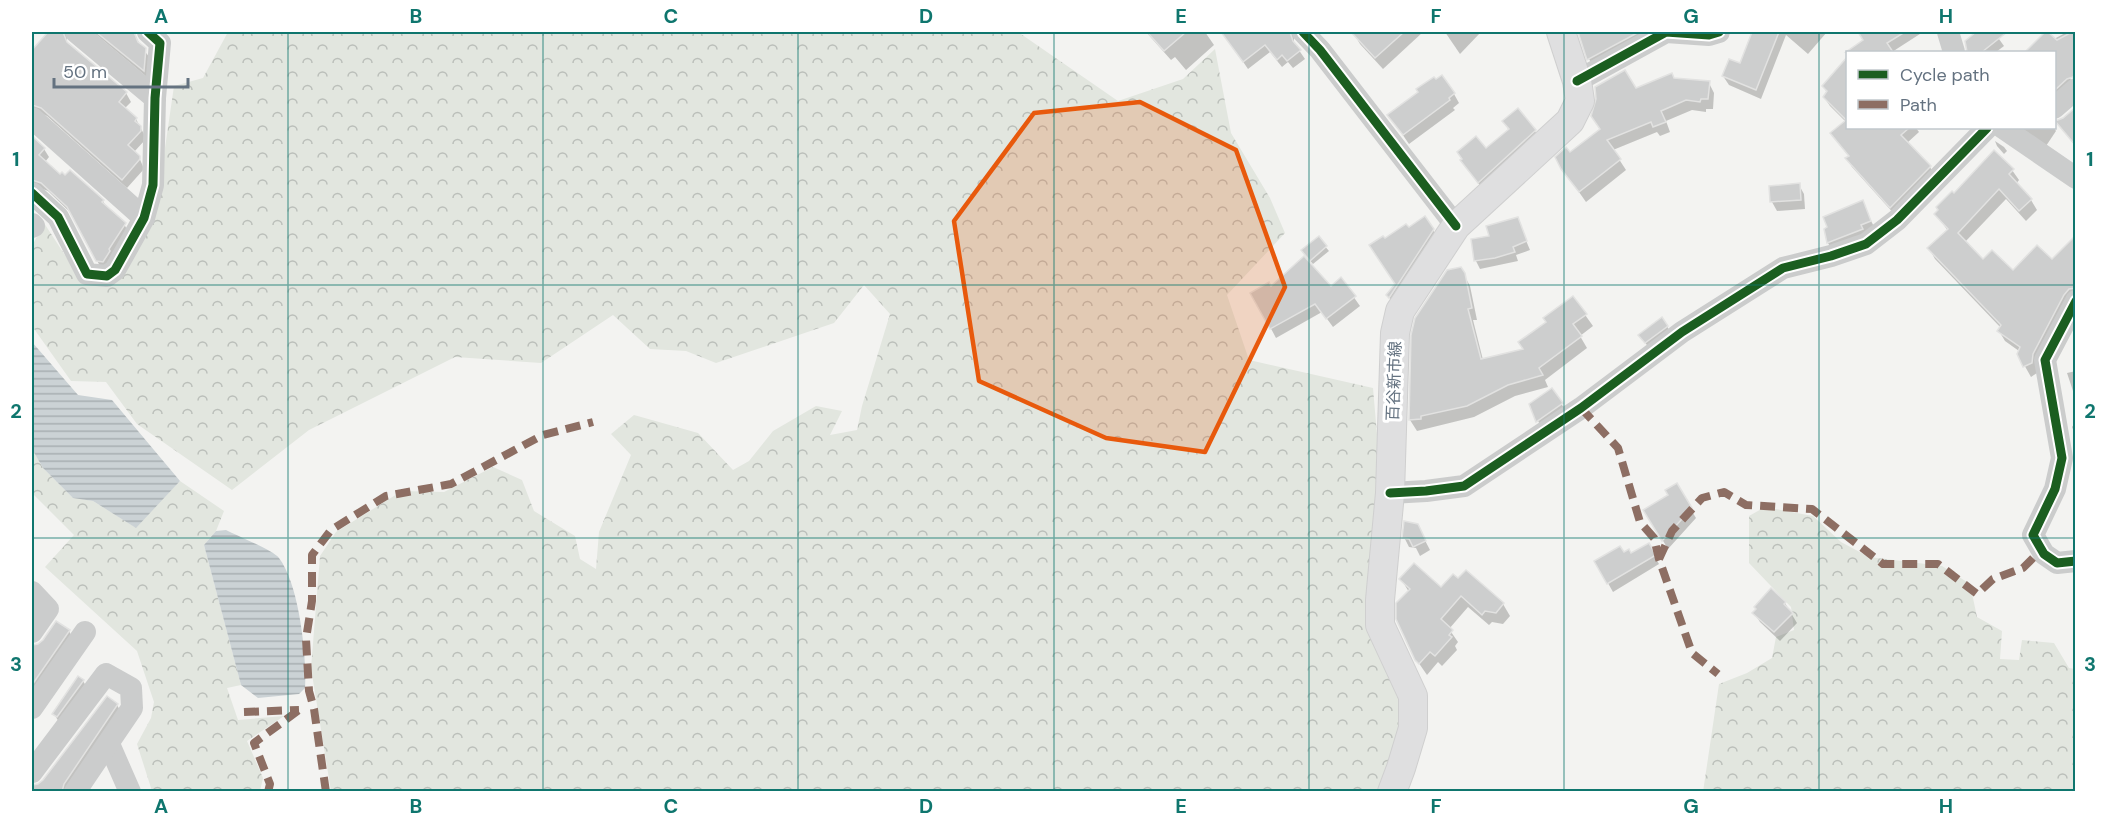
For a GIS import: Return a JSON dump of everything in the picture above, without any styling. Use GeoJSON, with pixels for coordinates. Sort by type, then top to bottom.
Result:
{"type":"FeatureCollection","features":[{"type":"Feature","properties":{"kind":"main road","name":"百谷新市線"},"geometry":{"type":"LineString","coordinates":[[1392,792],[1413,728],[1413,696],[1380,625],[1380,600],[1390,494],[1395,333],[1400,311],[1456,226],[1570,121],[1580,102],[1561,32]]}},
{"type":"Feature","properties":{"kind":"street"},"geometry":{"type":"LineString","coordinates":[[76,32],[155,98]]}},
{"type":"Feature","properties":{"kind":"street"},"geometry":{"type":"LineString","coordinates":[[32,193],[58,217],[87,274],[106,276],[115,270],[144,218],[153,185],[155,98],[160,44],[148,32]]}},
{"type":"Feature","properties":{"kind":"street"},"geometry":{"type":"LineString","coordinates":[[1303,32],[1456,226]]}},
{"type":"Feature","properties":{"kind":"street"},"geometry":{"type":"LineString","coordinates":[[1576,81],[1666,32],[1709,35],[1719,32]]}},
{"type":"Feature","properties":{"kind":"street"},"geometry":{"type":"LineString","coordinates":[[1948,32],[1954,51]]}},
{"type":"Feature","properties":{"kind":"street"},"geometry":{"type":"LineString","coordinates":[[2056,107],[2076,89]]}},
{"type":"Feature","properties":{"kind":"street"},"geometry":{"type":"LineString","coordinates":[[32,118],[144,218]]}},
{"type":"Feature","properties":{"kind":"street"},"geometry":{"type":"LineString","coordinates":[[1390,494],[1464,486],[1581,408],[1682,332],[1783,268],[1831,256],[1866,244],[1897,220],[1986,129]]}},
{"type":"Feature","properties":{"kind":"street"},"geometry":{"type":"LineString","coordinates":[[2019,132],[2076,178]]}},
{"type":"Feature","properties":{"kind":"street"},"geometry":{"type":"LineString","coordinates":[[2076,301],[2045,360],[2062,458],[2055,489],[2033,535],[2044,555],[2057,563],[2076,561]]}},
{"type":"Feature","properties":{"kind":"street"},"geometry":{"type":"LineString","coordinates":[[32,592],[48,609],[32,632]]}},
{"type":"Feature","properties":{"kind":"street"},"geometry":{"type":"LineString","coordinates":[[32,708],[85,632]]}},
{"type":"Feature","properties":{"kind":"street"},"geometry":{"type":"LineString","coordinates":[[32,772],[106,674],[131,688],[132,708],[75,792]]}},
{"type":"Feature","properties":{"kind":"street"},"geometry":{"type":"LineString","coordinates":[[109,744],[130,792]]}},
{"type":"Feature","properties":{"kind":"highlighted area"},"geometry":{"type":"Polygon","coordinates":[[[1140,102],[1236,150],[1285,287],[1205,452],[1106,438],[979,381],[954,221],[1034,113],[1140,102]]]}},
{"type":"Feature","properties":{"kind":"green space"},"geometry":{"type":"Polygon","coordinates":[[[228,32],[1018,32],[1118,101],[1183,79],[1215,49],[1231,133],[1270,198],[1285,233],[1227,295],[1249,360],[1373,388],[1383,504],[1368,633],[1398,692],[1398,740],[1381,791],[331,791],[311,668],[320,556],[336,532],[402,491],[444,492],[493,467],[522,480],[534,511],[575,536],[580,559],[596,569],[599,532],[631,455],[611,434],[634,415],[698,433],[733,470],[749,461],[773,431],[816,406],[842,411],[830,435],[857,430],[890,314],[864,285],[834,323],[716,363],[686,351],[650,349],[613,315],[541,363],[455,357],[309,430],[232,490],[137,424],[106,382],[71,381],[32,326],[32,246],[44,223],[72,266],[107,275],[158,196],[174,86],[203,78],[228,32]]]}},
{"type":"Feature","properties":{"kind":"green space"},"geometry":{"type":"Polygon","coordinates":[[[32,448],[43,468],[72,497],[93,501],[135,527],[180,481],[224,511],[216,531],[204,545],[241,685],[227,688],[238,720],[284,716],[247,741],[263,778],[260,791],[152,791],[137,744],[151,718],[154,702],[137,651],[45,567],[74,535],[32,493],[32,448]]]}},
{"type":"Feature","properties":{"kind":"green space"},"geometry":{"type":"Polygon","coordinates":[[[1765,507],[1813,516],[1841,542],[1869,557],[1942,566],[1970,584],[1977,617],[2002,631],[2000,659],[2019,660],[2022,640],[2054,643],[2069,668],[2075,669],[2075,791],[1703,792],[1719,684],[1747,673],[1772,658],[1776,637],[1794,630],[1791,607],[1749,563],[1749,516],[1765,507]]]}},
{"type":"Feature","properties":{"kind":"shaded area"},"geometry":{"type":"Polygon","coordinates":[[[32,342],[78,395],[112,400],[180,481],[136,528],[93,501],[73,498],[43,468],[32,449],[32,342]]]}},
{"type":"Feature","properties":{"kind":"shaded area"},"geometry":{"type":"Polygon","coordinates":[[[226,530],[275,555],[286,570],[297,602],[305,657],[305,688],[299,694],[258,698],[241,685],[204,545],[216,531],[226,530]]]}},
{"type":"Feature","properties":{"kind":"building"},"geometry":{"type":"Polygon","coordinates":[[[48,32],[63,32],[67,42],[127,92],[119,102],[137,118],[135,121],[141,126],[141,131],[128,145],[140,156],[140,159],[122,180],[41,108],[32,105],[32,50],[48,32]]]}},
{"type":"Feature","properties":{"kind":"building"},"geometry":{"type":"Polygon","coordinates":[[[96,32],[134,32],[138,42],[146,48],[144,71],[96,32]]]}},
{"type":"Feature","properties":{"kind":"building"},"geometry":{"type":"Polygon","coordinates":[[[1147,32],[1186,32],[1164,51],[1147,32]]]}},
{"type":"Feature","properties":{"kind":"building"},"geometry":{"type":"Polygon","coordinates":[[[1221,32],[1290,32],[1293,41],[1301,50],[1287,61],[1282,55],[1277,60],[1265,45],[1243,62],[1221,32]]]}},
{"type":"Feature","properties":{"kind":"building"},"geometry":{"type":"Polygon","coordinates":[[[1351,32],[1404,32],[1375,58],[1351,32]]]}},
{"type":"Feature","properties":{"kind":"building"},"geometry":{"type":"Polygon","coordinates":[[[1578,32],[1639,32],[1587,60],[1578,32]]]}},
{"type":"Feature","properties":{"kind":"building"},"geometry":{"type":"Polygon","coordinates":[[[1752,32],[1779,32],[1756,90],[1722,76],[1729,59],[1740,63],[1752,32]]]}},
{"type":"Feature","properties":{"kind":"building"},"geometry":{"type":"Polygon","coordinates":[[[1858,32],[1905,32],[1887,43],[1892,51],[1847,51],[1863,40],[1858,32]]]}},
{"type":"Feature","properties":{"kind":"building"},"geometry":{"type":"Polygon","coordinates":[[[1976,32],[2007,32],[1983,51],[1967,51],[1965,41],[1976,32]]]}},
{"type":"Feature","properties":{"kind":"building"},"geometry":{"type":"Polygon","coordinates":[[[2045,32],[2057,40],[2076,32],[2076,76],[2067,79],[2056,89],[2056,51],[2026,51],[2045,32]]]}},
{"type":"Feature","properties":{"kind":"building"},"geometry":{"type":"Polygon","coordinates":[[[1846,58],[1846,120],[1823,97],[1827,91],[1822,86],[1846,58]]]}},
{"type":"Feature","properties":{"kind":"building"},"geometry":{"type":"Polygon","coordinates":[[[1625,70],[1636,88],[1672,73],[1674,78],[1710,81],[1708,99],[1701,99],[1700,102],[1686,100],[1661,111],[1666,122],[1653,127],[1651,122],[1607,140],[1621,159],[1579,192],[1561,169],[1555,157],[1566,147],[1570,152],[1600,129],[1591,116],[1596,99],[1595,87],[1625,70]]]}},
{"type":"Feature","properties":{"kind":"building"},"geometry":{"type":"Polygon","coordinates":[[[1442,75],[1455,93],[1449,98],[1450,100],[1403,135],[1387,115],[1418,92],[1416,89],[1434,77],[1436,79],[1442,75]]]}},
{"type":"Feature","properties":{"kind":"building"},"geometry":{"type":"Polygon","coordinates":[[[2076,107],[2076,146],[2056,122],[2076,107]]]}},
{"type":"Feature","properties":{"kind":"building"},"geometry":{"type":"Polygon","coordinates":[[[1518,108],[1536,130],[1478,183],[1460,160],[1462,159],[1457,152],[1476,136],[1486,148],[1509,129],[1502,121],[1518,108]]]}},
{"type":"Feature","properties":{"kind":"building"},"geometry":{"type":"Polygon","coordinates":[[[1846,120],[1846,129],[1908,129],[1901,135],[1931,166],[1890,208],[1845,158],[1849,156],[1830,133],[1846,120]]]}},
{"type":"Feature","properties":{"kind":"building"},"geometry":{"type":"Polygon","coordinates":[[[32,136],[45,148],[39,155],[60,174],[62,172],[65,175],[70,170],[126,223],[103,262],[96,261],[67,207],[41,183],[32,180],[32,136]]]}},
{"type":"Feature","properties":{"kind":"building"},"geometry":{"type":"Polygon","coordinates":[[[1994,150],[2014,169],[2009,174],[2032,199],[2019,211],[1999,189],[1958,233],[1983,259],[1992,250],[2013,270],[2037,245],[2052,259],[2076,235],[2076,288],[2069,289],[2064,295],[2033,354],[2032,363],[2023,367],[2017,354],[2020,347],[1997,331],[2001,325],[1927,248],[1948,229],[1934,214],[1938,210],[1936,207],[1952,191],[1954,193],[1994,150]]]}},
{"type":"Feature","properties":{"kind":"building"},"geometry":{"type":"Polygon","coordinates":[[[1800,183],[1801,200],[1770,202],[1769,186],[1800,183]]]}},
{"type":"Feature","properties":{"kind":"building"},"geometry":{"type":"Polygon","coordinates":[[[1863,200],[1871,221],[1861,225],[1863,229],[1827,243],[1824,229],[1827,227],[1823,217],[1863,200]]]}},
{"type":"Feature","properties":{"kind":"building"},"geometry":{"type":"Polygon","coordinates":[[[1425,216],[1434,229],[1389,298],[1386,295],[1395,284],[1369,245],[1383,236],[1385,238],[1406,224],[1409,227],[1425,216]]]}},
{"type":"Feature","properties":{"kind":"building"},"geometry":{"type":"Polygon","coordinates":[[[1518,217],[1527,241],[1513,247],[1515,252],[1474,261],[1471,239],[1489,236],[1486,226],[1518,217]]]}},
{"type":"Feature","properties":{"kind":"building"},"geometry":{"type":"Polygon","coordinates":[[[1319,236],[1327,246],[1310,261],[1301,250],[1319,236]]]}},
{"type":"Feature","properties":{"kind":"building"},"geometry":{"type":"Polygon","coordinates":[[[1304,256],[1331,286],[1341,277],[1356,296],[1326,319],[1315,304],[1270,329],[1250,293],[1269,282],[1271,286],[1304,256]]]}},
{"type":"Feature","properties":{"kind":"building"},"geometry":{"type":"Polygon","coordinates":[[[1461,267],[1465,273],[1472,308],[1468,309],[1481,359],[1523,349],[1518,342],[1546,322],[1543,318],[1573,296],[1587,314],[1573,324],[1582,336],[1539,368],[1543,375],[1508,385],[1467,406],[1421,416],[1421,419],[1409,420],[1411,335],[1415,318],[1447,270],[1461,267]]]}},
{"type":"Feature","properties":{"kind":"building"},"geometry":{"type":"Polygon","coordinates":[[[1662,317],[1668,326],[1645,343],[1638,335],[1662,317]]]}},
{"type":"Feature","properties":{"kind":"building"},"geometry":{"type":"Polygon","coordinates":[[[1552,388],[1563,403],[1536,422],[1529,404],[1552,388]]]}},
{"type":"Feature","properties":{"kind":"building"},"geometry":{"type":"Polygon","coordinates":[[[1677,483],[1692,508],[1662,541],[1643,510],[1668,495],[1665,490],[1677,483]]]}},
{"type":"Feature","properties":{"kind":"building"},"geometry":{"type":"Polygon","coordinates":[[[1404,521],[1418,524],[1426,541],[1413,547],[1409,539],[1402,538],[1404,521]]]}},
{"type":"Feature","properties":{"kind":"building"},"geometry":{"type":"Polygon","coordinates":[[[1649,543],[1656,555],[1607,584],[1594,561],[1620,546],[1624,552],[1629,549],[1631,553],[1649,543]]]}},
{"type":"Feature","properties":{"kind":"building"},"geometry":{"type":"Polygon","coordinates":[[[1414,563],[1441,587],[1453,574],[1458,578],[1466,570],[1504,603],[1496,613],[1485,611],[1482,615],[1461,596],[1441,619],[1453,630],[1449,635],[1452,637],[1435,656],[1430,652],[1419,664],[1396,619],[1396,603],[1410,589],[1399,579],[1414,563]]]}},
{"type":"Feature","properties":{"kind":"building"},"geometry":{"type":"Polygon","coordinates":[[[1771,588],[1786,602],[1784,604],[1793,613],[1774,632],[1752,613],[1756,609],[1754,607],[1771,588]]]}},
{"type":"Feature","properties":{"kind":"building"},"geometry":{"type":"Polygon","coordinates":[[[56,621],[70,630],[32,685],[32,645],[43,640],[56,621]]]}},
{"type":"Feature","properties":{"kind":"building"},"geometry":{"type":"Polygon","coordinates":[[[78,676],[84,680],[57,717],[52,714],[78,676]]]}},
{"type":"Feature","properties":{"kind":"building"},"geometry":{"type":"Polygon","coordinates":[[[107,696],[118,704],[64,784],[62,792],[32,792],[32,785],[43,780],[107,696]]]}},
{"type":"Feature","properties":{"kind":"marked path"},"geometry":{"type":"LineString","coordinates":[[1581,408],[1618,448],[1640,522],[1654,538],[1659,559],[1692,653],[1718,674]]}},
{"type":"Feature","properties":{"kind":"marked path"},"geometry":{"type":"LineString","coordinates":[[326,792],[314,709],[309,691],[306,639],[312,601],[312,555],[331,530],[386,496],[451,484],[543,435],[593,422]]}},
{"type":"Feature","properties":{"kind":"marked path"},"geometry":{"type":"LineString","coordinates":[[1659,559],[1672,531],[1702,498],[1724,492],[1746,505],[1812,509],[1883,564],[1938,564],[1977,594],[1993,579],[2023,568],[2041,550]]}},
{"type":"Feature","properties":{"kind":"marked path"},"geometry":{"type":"LineString","coordinates":[[244,712],[299,710]]}},
{"type":"Feature","properties":{"kind":"marked path"},"geometry":{"type":"LineString","coordinates":[[268,792],[270,784],[254,743],[299,710]]}},
{"type":"Feature","properties":{"kind":"cycle path"},"geometry":{"type":"LineString","coordinates":[[32,193],[58,217],[87,274],[107,276],[115,270],[144,218],[153,185],[155,98],[160,43],[148,32]]}},
{"type":"Feature","properties":{"kind":"cycle path"},"geometry":{"type":"LineString","coordinates":[[1303,32],[1320,50],[1456,226]]}},
{"type":"Feature","properties":{"kind":"cycle path"},"geometry":{"type":"LineString","coordinates":[[1577,81],[1666,32],[1709,35],[1719,32]]}},
{"type":"Feature","properties":{"kind":"cycle path"},"geometry":{"type":"LineString","coordinates":[[1390,493],[1464,486],[1581,408],[1682,332],[1783,268],[1831,256],[1866,244],[1897,220],[1986,129]]}},
{"type":"Feature","properties":{"kind":"cycle path"},"geometry":{"type":"LineString","coordinates":[[2076,301],[2045,360],[2062,458],[2055,489],[2033,535],[2044,554],[2057,563],[2076,561]]}}]}
